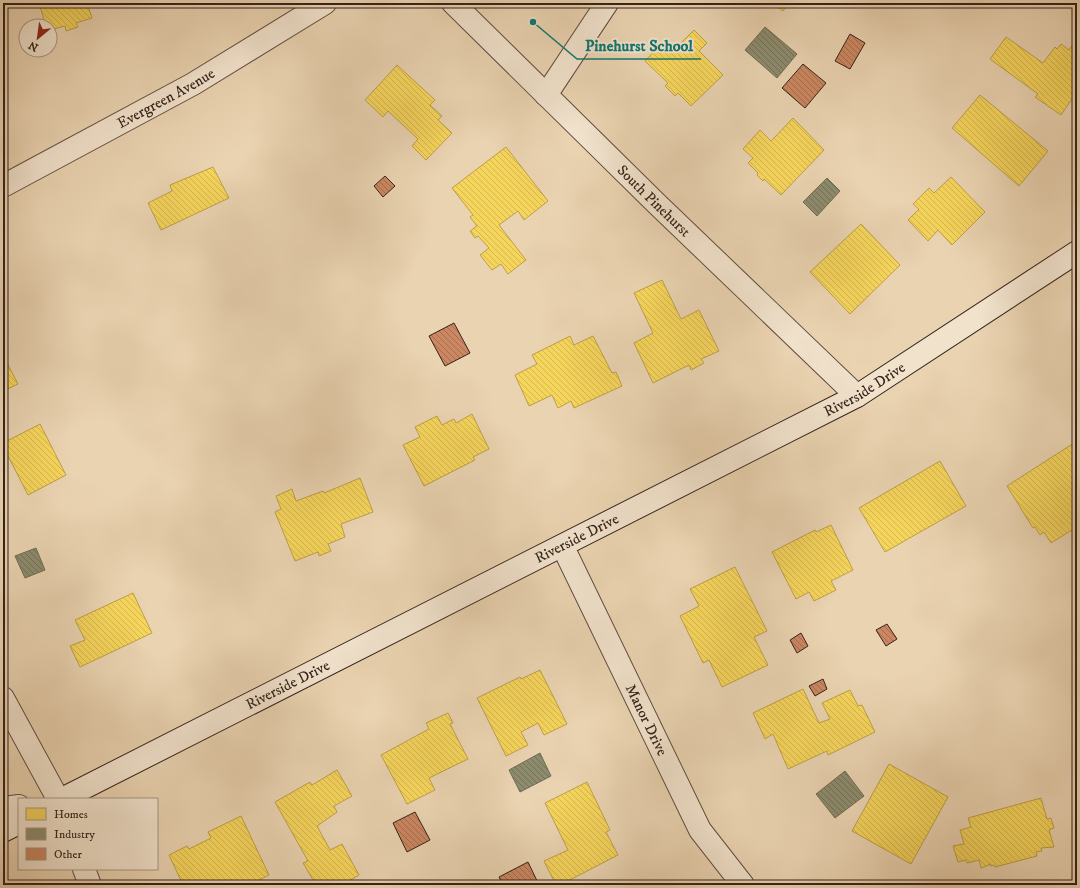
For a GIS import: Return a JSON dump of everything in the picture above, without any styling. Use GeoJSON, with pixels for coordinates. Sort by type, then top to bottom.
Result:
{"type":"FeatureCollection","features":[{"type":"Feature","properties":{"kind":"street","name":"Evergreen Avenue"},"geometry":{"type":"LineString","coordinates":[[3,186],[193,84],[325,3]]}},
{"type":"Feature","properties":{"kind":"street","name":"South Pinehurst"},"geometry":{"type":"LineString","coordinates":[[453,3],[857,396]]}},
{"type":"Feature","properties":{"kind":"street"},"geometry":{"type":"LineString","coordinates":[[546,95],[608,3]]}},
{"type":"Feature","properties":{"kind":"street","name":"Riverside Drive"},"geometry":{"type":"LineString","coordinates":[[64,798],[563,547],[857,396],[1077,252]]}},
{"type":"Feature","properties":{"kind":"street","name":"Manor Drive"},"geometry":{"type":"LineString","coordinates":[[563,547],[700,830],[743,885]]}},
{"type":"Feature","properties":{"kind":"street"},"geometry":{"type":"LineString","coordinates":[[3,698],[57,798]]}},
{"type":"Feature","properties":{"kind":"street"},"geometry":{"type":"LineString","coordinates":[[3,808],[18,806]]}},
{"type":"Feature","properties":{"kind":"street"},"geometry":{"type":"LineString","coordinates":[[3,831],[18,824]]}},
{"type":"Feature","properties":{"kind":"street"},"geometry":{"type":"LineString","coordinates":[[84,870],[90,885]]}},
{"type":"Feature","properties":{"kind":"building: Homes"},"geometry":{"type":"Polygon","coordinates":[[[39,3],[87,3],[92,18],[76,23],[78,27],[66,31],[65,26],[58,28],[58,18],[44,18],[39,3]]]}},
{"type":"Feature","properties":{"kind":"building: Homes"},"geometry":{"type":"Polygon","coordinates":[[[772,3],[789,3],[783,11],[772,3]]]}},
{"type":"Feature","properties":{"kind":"building: Homes"},"geometry":{"type":"Polygon","coordinates":[[[694,30],[707,43],[699,51],[723,75],[691,106],[678,93],[675,96],[665,86],[668,83],[645,61],[666,39],[675,49],[694,30]]]}},
{"type":"Feature","properties":{"kind":"building: Homes"},"geometry":{"type":"Polygon","coordinates":[[[1006,37],[1043,63],[1055,47],[1057,49],[1061,44],[1069,50],[1077,39],[1077,98],[1074,96],[1061,115],[1035,97],[1038,94],[990,59],[1006,37]]]}},
{"type":"Feature","properties":{"kind":"building: Homes"},"geometry":{"type":"Polygon","coordinates":[[[397,65],[435,100],[430,105],[442,116],[438,120],[452,133],[426,160],[412,146],[418,139],[388,111],[383,117],[365,100],[397,65]]]}},
{"type":"Feature","properties":{"kind":"building: Homes"},"geometry":{"type":"Polygon","coordinates":[[[980,95],[1048,151],[1019,186],[952,128],[980,95]]]}},
{"type":"Feature","properties":{"kind":"building: Homes"},"geometry":{"type":"Polygon","coordinates":[[[793,118],[824,150],[781,195],[764,179],[763,181],[757,175],[758,173],[748,163],[753,158],[743,149],[760,130],[771,141],[793,118]]]}},
{"type":"Feature","properties":{"kind":"building: Homes"},"geometry":{"type":"Polygon","coordinates":[[[506,147],[548,201],[524,220],[518,211],[499,225],[526,260],[508,274],[501,264],[492,270],[480,255],[489,248],[478,236],[475,238],[470,231],[477,226],[470,217],[473,215],[452,188],[506,147]]]}},
{"type":"Feature","properties":{"kind":"building: Homes"},"geometry":{"type":"Polygon","coordinates":[[[213,167],[229,198],[161,230],[148,203],[172,191],[170,185],[213,167]]]}},
{"type":"Feature","properties":{"kind":"building: Homes"},"geometry":{"type":"Polygon","coordinates":[[[951,177],[985,212],[952,245],[938,230],[928,241],[908,220],[919,209],[913,204],[929,188],[934,193],[951,177]]]}},
{"type":"Feature","properties":{"kind":"building: Homes"},"geometry":{"type":"Polygon","coordinates":[[[861,224],[900,265],[850,314],[810,272],[861,224]]]}},
{"type":"Feature","properties":{"kind":"building: Homes"},"geometry":{"type":"Polygon","coordinates":[[[662,280],[681,319],[699,310],[719,351],[701,359],[704,363],[691,370],[689,365],[653,383],[634,343],[653,333],[634,293],[662,280]]]}},
{"type":"Feature","properties":{"kind":"building: Homes"},"geometry":{"type":"Polygon","coordinates":[[[570,336],[574,345],[593,336],[612,373],[616,372],[622,386],[574,408],[571,401],[558,408],[552,395],[529,406],[515,375],[537,364],[532,355],[570,336]]]}},
{"type":"Feature","properties":{"kind":"building: Homes"},"geometry":{"type":"Polygon","coordinates":[[[3,355],[18,384],[3,391],[3,355]]]}},
{"type":"Feature","properties":{"kind":"building: Homes"},"geometry":{"type":"Polygon","coordinates":[[[472,414],[489,449],[473,457],[475,460],[424,486],[403,445],[420,437],[415,427],[437,416],[442,425],[454,419],[456,423],[472,414]]]}},
{"type":"Feature","properties":{"kind":"building: Homes"},"geometry":{"type":"Polygon","coordinates":[[[40,424],[66,475],[28,495],[3,446],[3,443],[40,424]]]}},
{"type":"Feature","properties":{"kind":"building: Homes"},"geometry":{"type":"Polygon","coordinates":[[[1077,441],[1077,527],[1051,543],[1044,532],[1040,535],[1035,527],[1033,528],[1007,486],[1077,441]]]}},
{"type":"Feature","properties":{"kind":"building: Homes"},"geometry":{"type":"Polygon","coordinates":[[[940,461],[966,506],[885,552],[859,508],[940,461]]]}},
{"type":"Feature","properties":{"kind":"building: Homes"},"geometry":{"type":"Polygon","coordinates":[[[360,478],[373,512],[341,524],[345,537],[328,544],[331,551],[319,556],[318,552],[295,561],[275,512],[281,509],[276,496],[292,489],[296,501],[323,491],[324,493],[360,478]]]}},
{"type":"Feature","properties":{"kind":"building: Homes"},"geometry":{"type":"Polygon","coordinates":[[[831,525],[853,570],[831,581],[836,590],[814,601],[809,592],[796,599],[772,552],[815,530],[816,532],[831,525]]]}},
{"type":"Feature","properties":{"kind":"building: Homes"},"geometry":{"type":"Polygon","coordinates":[[[735,567],[767,631],[754,637],[768,665],[722,687],[709,660],[703,663],[680,616],[699,606],[690,589],[735,567]]]}},
{"type":"Feature","properties":{"kind":"building: Homes"},"geometry":{"type":"Polygon","coordinates":[[[133,593],[152,633],[80,667],[70,646],[85,640],[75,620],[133,593]]]}},
{"type":"Feature","properties":{"kind":"building: Homes"},"geometry":{"type":"Polygon","coordinates":[[[540,670],[567,724],[544,735],[538,723],[521,732],[528,745],[506,756],[477,698],[520,677],[521,679],[540,670]]]}},
{"type":"Feature","properties":{"kind":"building: Homes"},"geometry":{"type":"Polygon","coordinates":[[[803,689],[819,723],[830,719],[822,703],[850,690],[858,706],[862,705],[875,732],[828,755],[827,751],[788,769],[773,734],[765,739],[753,713],[803,689]]]}},
{"type":"Feature","properties":{"kind":"building: Homes"},"geometry":{"type":"Polygon","coordinates":[[[448,713],[453,723],[450,724],[468,759],[429,778],[435,790],[407,804],[381,755],[429,729],[426,723],[448,713]]]}},
{"type":"Feature","properties":{"kind":"building: Homes"},"geometry":{"type":"Polygon","coordinates":[[[889,764],[948,797],[911,864],[852,831],[889,764]]]}},
{"type":"Feature","properties":{"kind":"building: Homes"},"geometry":{"type":"Polygon","coordinates":[[[337,770],[352,796],[334,806],[337,812],[317,826],[330,850],[342,844],[359,875],[342,885],[316,885],[303,863],[308,861],[275,802],[310,782],[312,785],[337,770]]]}},
{"type":"Feature","properties":{"kind":"building: Homes"},"geometry":{"type":"Polygon","coordinates":[[[587,782],[610,830],[606,832],[618,855],[560,885],[556,885],[544,861],[568,850],[545,803],[587,782]]]}},
{"type":"Feature","properties":{"kind":"building: Homes"},"geometry":{"type":"Polygon","coordinates":[[[1041,798],[1047,819],[1051,818],[1054,828],[1049,830],[1054,847],[1041,848],[1042,851],[1036,852],[1037,856],[995,867],[994,865],[990,866],[991,864],[981,868],[979,860],[967,863],[966,860],[958,862],[953,846],[964,844],[960,830],[971,827],[968,818],[1041,798]]]}},
{"type":"Feature","properties":{"kind":"building: Homes"},"geometry":{"type":"Polygon","coordinates":[[[241,816],[269,875],[249,885],[183,885],[169,855],[187,846],[189,849],[211,838],[208,832],[241,816]]]}},
{"type":"Feature","properties":{"kind":"building: Industry"},"geometry":{"type":"Polygon","coordinates":[[[765,27],[797,54],[777,78],[745,50],[765,27]]]}},
{"type":"Feature","properties":{"kind":"building: Industry"},"geometry":{"type":"Polygon","coordinates":[[[827,178],[840,191],[817,216],[803,202],[827,178]]]}},
{"type":"Feature","properties":{"kind":"building: Industry"},"geometry":{"type":"Polygon","coordinates":[[[36,548],[45,570],[25,578],[15,556],[36,548]]]}},
{"type":"Feature","properties":{"kind":"building: Industry"},"geometry":{"type":"Polygon","coordinates":[[[540,753],[551,776],[520,792],[509,770],[540,753]]]}},
{"type":"Feature","properties":{"kind":"building: Industry"},"geometry":{"type":"Polygon","coordinates":[[[845,771],[864,796],[835,818],[816,794],[845,771]]]}},
{"type":"Feature","properties":{"kind":"building: Other"},"geometry":{"type":"Polygon","coordinates":[[[850,34],[865,43],[850,69],[835,61],[850,34]]]}},
{"type":"Feature","properties":{"kind":"building: Other"},"geometry":{"type":"Polygon","coordinates":[[[803,64],[826,83],[805,108],[782,88],[803,64]]]}},
{"type":"Feature","properties":{"kind":"building: Other"},"geometry":{"type":"Polygon","coordinates":[[[385,176],[395,186],[383,197],[374,186],[385,176]]]}},
{"type":"Feature","properties":{"kind":"building: Other"},"geometry":{"type":"Polygon","coordinates":[[[454,323],[470,353],[445,366],[429,336],[454,323]]]}},
{"type":"Feature","properties":{"kind":"building: Other"},"geometry":{"type":"Polygon","coordinates":[[[887,624],[897,639],[886,646],[876,630],[887,624]]]}},
{"type":"Feature","properties":{"kind":"building: Other"},"geometry":{"type":"Polygon","coordinates":[[[801,633],[808,646],[797,653],[790,640],[801,633]]]}},
{"type":"Feature","properties":{"kind":"building: Other"},"geometry":{"type":"Polygon","coordinates":[[[823,679],[827,689],[815,696],[809,686],[823,679]]]}},
{"type":"Feature","properties":{"kind":"building: Other"},"geometry":{"type":"Polygon","coordinates":[[[415,812],[430,840],[407,852],[393,823],[415,812]]]}},
{"type":"Feature","properties":{"kind":"building: Other"},"geometry":{"type":"Polygon","coordinates":[[[528,862],[539,885],[503,885],[499,877],[528,862]]]}},
{"type":"Feature","properties":{"kind":"place","name":"Pinehurst School"},"geometry":{"type":"Point","coordinates":[533,22]}}]}
